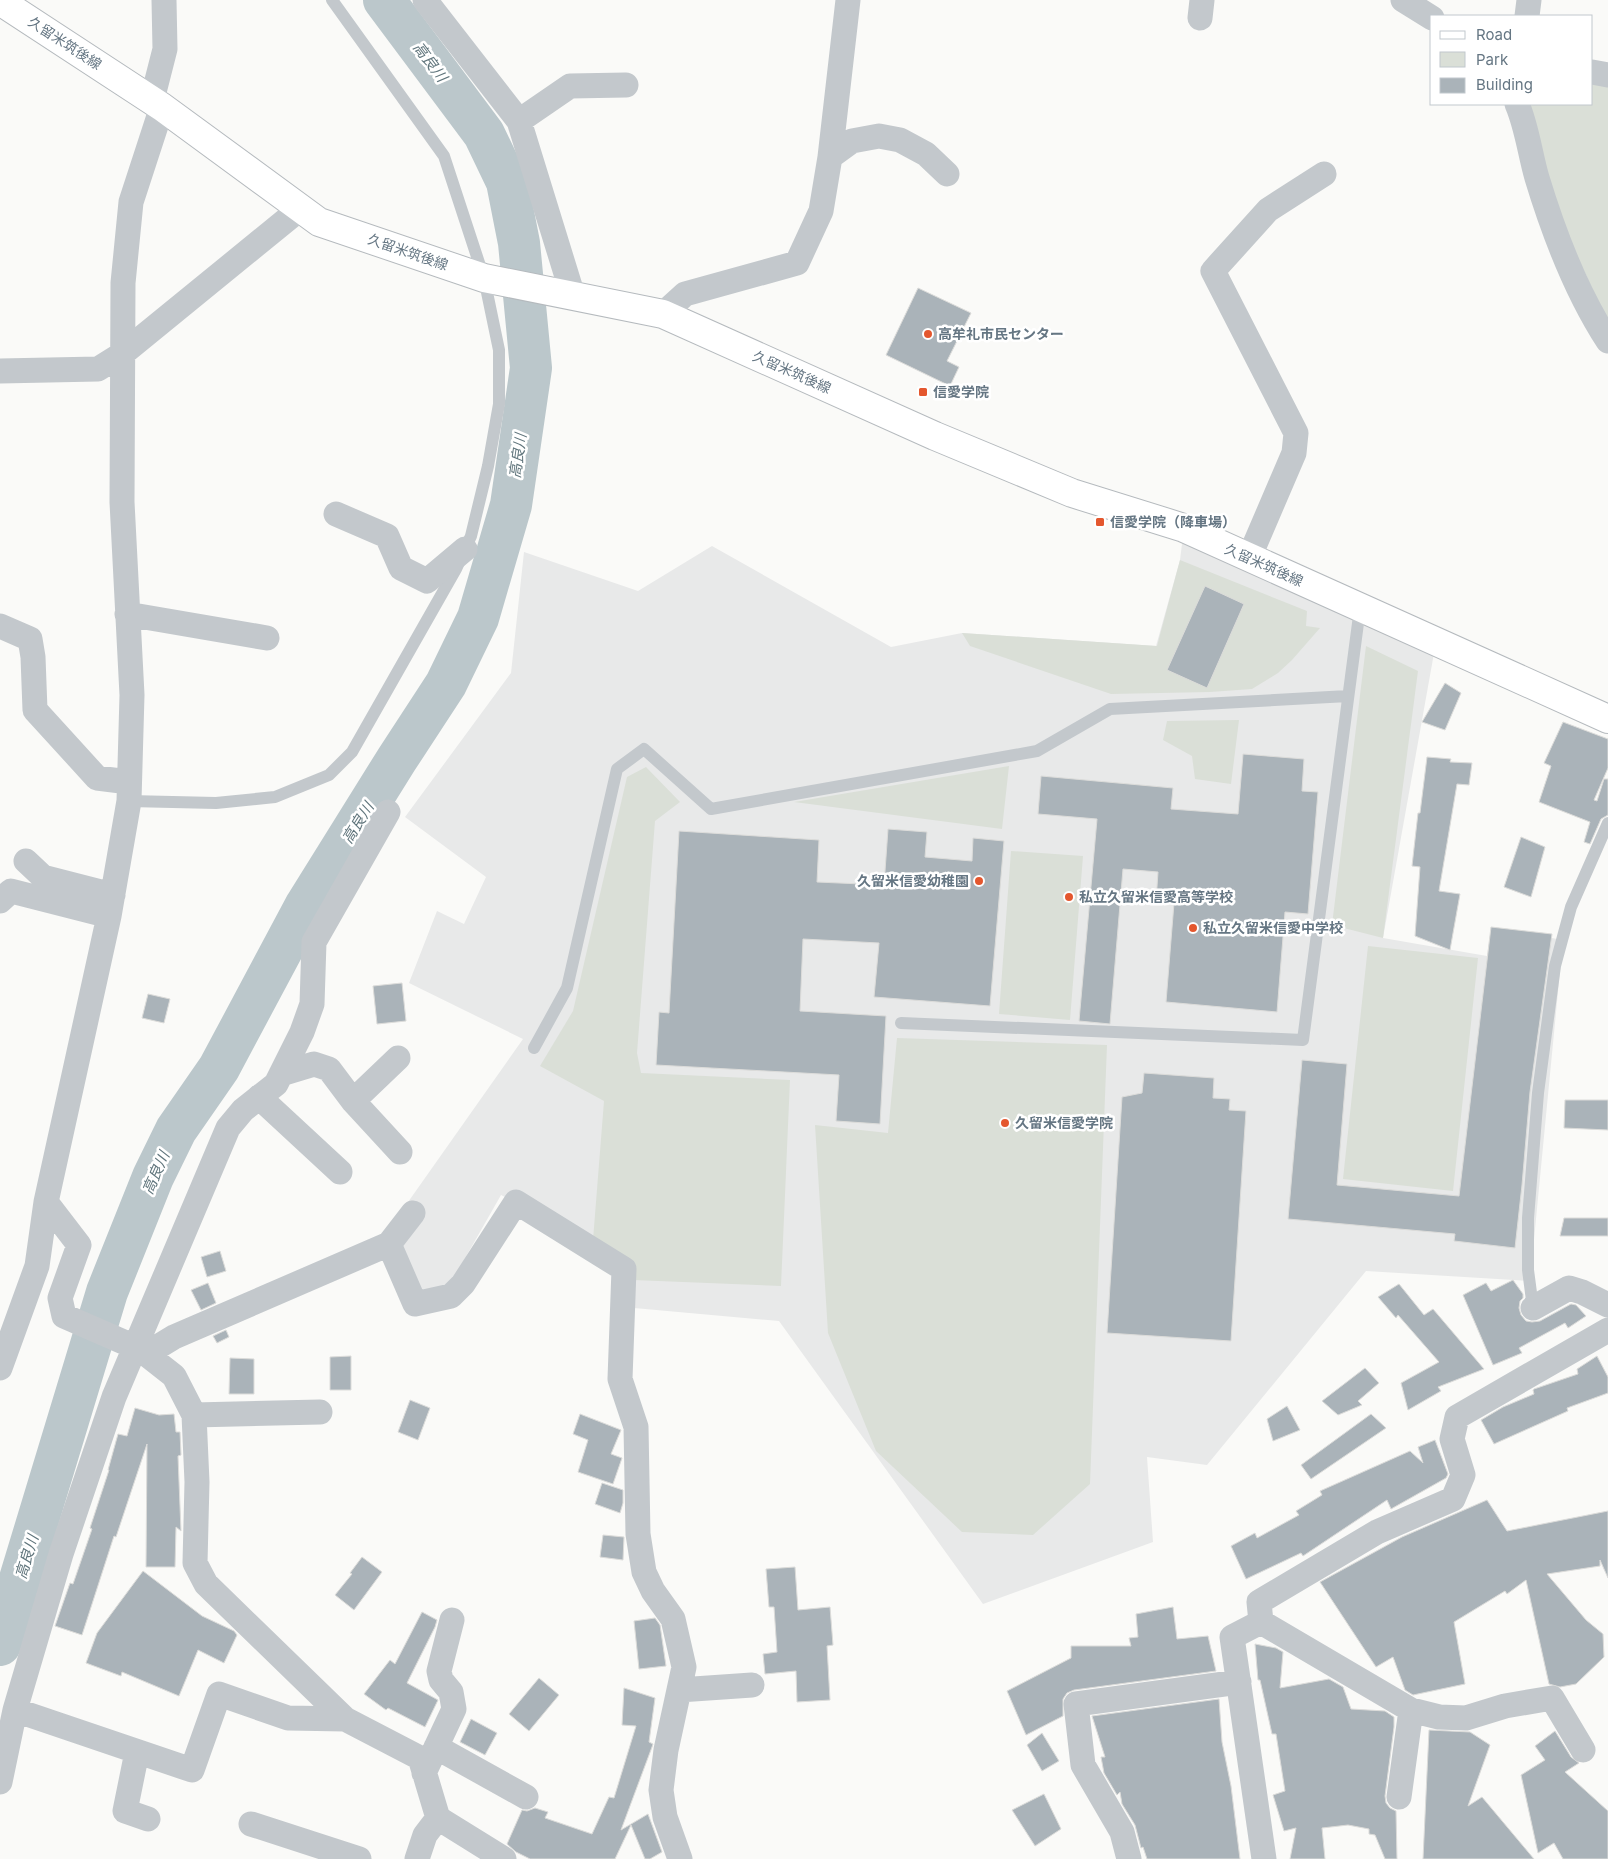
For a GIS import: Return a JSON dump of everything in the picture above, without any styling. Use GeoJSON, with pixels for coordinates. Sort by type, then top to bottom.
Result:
{"type":"FeatureCollection","features":[{"type":"Feature","properties":{"kind":"main road","name":"久留米筑後線"},"geometry":{"type":"LineString","coordinates":[[0,0],[157,103],[319,222],[488,278],[663,314],[944,440],[1072,493],[1184,528],[1608,719]]}},
{"type":"Feature","properties":{"kind":"street"},"geometry":{"type":"LineString","coordinates":[[0,1368],[9,1314],[37,1266],[46,1202],[111,906],[129,792],[132,695],[122,502],[123,283],[131,202],[157,103],[165,49],[164,0]]}},
{"type":"Feature","properties":{"kind":"street"},"geometry":{"type":"LineString","coordinates":[[425,0],[519,121],[573,296]]}},
{"type":"Feature","properties":{"kind":"street"},"geometry":{"type":"LineString","coordinates":[[663,314],[685,294],[797,263],[820,211],[830,156],[848,0]]}},
{"type":"Feature","properties":{"kind":"street"},"geometry":{"type":"LineString","coordinates":[[1403,0],[1430,17]]}},
{"type":"Feature","properties":{"kind":"street"},"geometry":{"type":"LineString","coordinates":[[1528,15],[1529,0]]}},
{"type":"Feature","properties":{"kind":"street"},"geometry":{"type":"LineString","coordinates":[[1593,72],[1608,75]]}},
{"type":"Feature","properties":{"kind":"street"},"geometry":{"type":"LineString","coordinates":[[519,121],[570,86],[626,85]]}},
{"type":"Feature","properties":{"kind":"street"},"geometry":{"type":"LineString","coordinates":[[1517,105],[1537,178],[1558,240],[1577,284],[1608,341]]}},
{"type":"Feature","properties":{"kind":"street"},"geometry":{"type":"LineString","coordinates":[[830,156],[852,141],[879,136],[900,140],[926,154],[946,174]]}},
{"type":"Feature","properties":{"kind":"street"},"geometry":{"type":"LineString","coordinates":[[1249,558],[1294,453],[1296,433],[1213,271],[1268,210],[1324,174]]}},
{"type":"Feature","properties":{"kind":"street"},"geometry":{"type":"LineString","coordinates":[[0,371],[98,369],[122,354],[301,208]]}},
{"type":"Feature","properties":{"kind":"street"},"geometry":{"type":"LineString","coordinates":[[336,514],[387,536],[402,568],[427,581],[465,549]]}},
{"type":"Feature","properties":{"kind":"street"},"geometry":{"type":"LineString","coordinates":[[128,614],[267,638]]}},
{"type":"Feature","properties":{"kind":"street"},"geometry":{"type":"LineString","coordinates":[[0,626],[30,639],[33,657],[35,710],[97,778],[129,792]]}},
{"type":"Feature","properties":{"kind":"street"},"geometry":{"type":"LineString","coordinates":[[0,1782],[15,1710],[61,1554],[114,1397],[228,1128],[243,1110],[276,1084],[302,1032],[312,1004],[314,942],[388,812]]}},
{"type":"Feature","properties":{"kind":"street"},"geometry":{"type":"LineString","coordinates":[[26,861],[43,877],[111,906]]}},
{"type":"Feature","properties":{"kind":"street"},"geometry":{"type":"LineString","coordinates":[[0,901],[11,891],[111,906]]}},
{"type":"Feature","properties":{"kind":"street"},"geometry":{"type":"LineString","coordinates":[[353,1101],[398,1058]]}},
{"type":"Feature","properties":{"kind":"street"},"geometry":{"type":"LineString","coordinates":[[281,1074],[314,1064],[329,1069],[353,1101],[400,1152]]}},
{"type":"Feature","properties":{"kind":"street"},"geometry":{"type":"LineString","coordinates":[[259,1097],[340,1172]]}},
{"type":"Feature","properties":{"kind":"street"},"geometry":{"type":"LineString","coordinates":[[46,1202],[79,1245],[60,1298],[64,1316],[135,1348],[174,1376],[194,1415],[197,1482],[195,1563],[206,1584],[344,1718],[420,1758],[438,1818],[504,1859]]}},
{"type":"Feature","properties":{"kind":"street"},"geometry":{"type":"LineString","coordinates":[[389,1244],[415,1304],[451,1296],[463,1284],[516,1202],[624,1270],[620,1378],[636,1428],[638,1534],[644,1572],[653,1592],[673,1619],[684,1667],[666,1750],[661,1790],[664,1817],[680,1859]]}},
{"type":"Feature","properties":{"kind":"street"},"geometry":{"type":"LineString","coordinates":[[135,1348],[174,1337],[389,1244],[414,1213]]}},
{"type":"Feature","properties":{"kind":"street"},"geometry":{"type":"LineString","coordinates":[[1533,1308],[1569,1288],[1582,1292],[1608,1305]]}},
{"type":"Feature","properties":{"kind":"street"},"geometry":{"type":"LineString","coordinates":[[1261,1622],[1259,1602],[1377,1532],[1452,1499],[1463,1475],[1452,1439],[1457,1418],[1608,1330]]}},
{"type":"Feature","properties":{"kind":"street"},"geometry":{"type":"LineString","coordinates":[[194,1415],[320,1412]]}},
{"type":"Feature","properties":{"kind":"street"},"geometry":{"type":"LineString","coordinates":[[424,1773],[454,1709],[451,1692],[441,1680],[438,1671],[452,1620]]}},
{"type":"Feature","properties":{"kind":"street"},"geometry":{"type":"LineString","coordinates":[[1261,1622],[1232,1637],[1264,1859]]}},
{"type":"Feature","properties":{"kind":"street"},"geometry":{"type":"LineString","coordinates":[[1261,1622],[1411,1710],[1439,1717],[1466,1718],[1505,1706],[1552,1698],[1583,1750]]}},
{"type":"Feature","properties":{"kind":"street"},"geometry":{"type":"LineString","coordinates":[[1129,1859],[1122,1832],[1083,1765],[1076,1704],[1239,1682]]}},
{"type":"Feature","properties":{"kind":"street"},"geometry":{"type":"LineString","coordinates":[[679,1690],[752,1685]]}},
{"type":"Feature","properties":{"kind":"street"},"geometry":{"type":"LineString","coordinates":[[15,1710],[192,1770],[219,1694],[288,1718],[344,1718]]}},
{"type":"Feature","properties":{"kind":"street"},"geometry":{"type":"LineString","coordinates":[[1399,1797],[1411,1710]]}},
{"type":"Feature","properties":{"kind":"street"},"geometry":{"type":"LineString","coordinates":[[436,1747],[526,1797]]}},
{"type":"Feature","properties":{"kind":"street"},"geometry":{"type":"LineString","coordinates":[[138,1752],[125,1811],[148,1819]]}},
{"type":"Feature","properties":{"kind":"street"},"geometry":{"type":"LineString","coordinates":[[417,1859],[425,1835],[438,1818]]}},
{"type":"Feature","properties":{"kind":"street"},"geometry":{"type":"LineString","coordinates":[[250,1824],[359,1859]]}},
{"type":"Feature","properties":{"kind":"lane"},"geometry":{"type":"LineString","coordinates":[[129,792],[216,803],[275,797],[329,775],[352,752],[456,569],[471,536],[488,466],[499,404],[499,350],[488,278],[444,156],[332,0]]}},
{"type":"Feature","properties":{"kind":"lane"},"geometry":{"type":"LineString","coordinates":[[901,1023],[1303,1040],[1360,608]]}},
{"type":"Feature","properties":{"kind":"lane"},"geometry":{"type":"LineString","coordinates":[[534,1048],[567,988],[616,769],[644,749],[711,809],[1037,751],[1110,709],[1348,696]]}},
{"type":"Feature","properties":{"kind":"lane"},"geometry":{"type":"LineString","coordinates":[[1533,1308],[1528,1270],[1528,1218],[1538,1093],[1555,966],[1571,907],[1608,823]]}},
{"type":"Feature","properties":{"kind":"shaded area","name":"久留米信愛学院"},"geometry":{"type":"Polygon","coordinates":[[[1184,528],[1436,642],[1383,938],[1487,956],[1491,927],[1563,940],[1530,1281],[1366,1271],[1207,1465],[1147,1457],[1153,1542],[983,1604],[779,1321],[634,1308],[593,1240],[501,1195],[439,1304],[414,1298],[391,1239],[401,1212],[523,1039],[409,983],[437,911],[464,924],[486,877],[405,817],[511,673],[524,552],[638,591],[712,546],[891,647],[962,633],[1156,646],[1180,560],[1184,528]]]}},
{"type":"Feature","properties":{"kind":"green space"},"geometry":{"type":"Polygon","coordinates":[[[1593,82],[1608,85],[1608,326],[1586,275],[1566,240],[1525,105],[1593,105],[1593,82]]]}},
{"type":"Feature","properties":{"kind":"green space"},"geometry":{"type":"Polygon","coordinates":[[[1180,560],[1307,611],[1306,626],[1320,628],[1278,673],[1252,689],[1210,692],[1111,694],[970,646],[962,633],[1157,646],[1180,560]]]}},
{"type":"Feature","properties":{"kind":"green space"},"geometry":{"type":"Polygon","coordinates":[[[1366,646],[1418,671],[1383,938],[1332,925],[1366,646]]]}},
{"type":"Feature","properties":{"kind":"green space"},"geometry":{"type":"Polygon","coordinates":[[[1239,720],[1231,784],[1195,779],[1192,756],[1163,740],[1167,721],[1239,720]]]}},
{"type":"Feature","properties":{"kind":"green space"},"geometry":{"type":"Polygon","coordinates":[[[1009,766],[1002,829],[794,802],[1009,766]]]}},
{"type":"Feature","properties":{"kind":"green space"},"geometry":{"type":"Polygon","coordinates":[[[646,767],[680,802],[655,821],[637,1053],[641,1073],[790,1080],[781,1286],[633,1280],[593,1240],[604,1101],[540,1066],[573,1011],[627,777],[646,767]]]}},
{"type":"Feature","properties":{"kind":"green space"},"geometry":{"type":"Polygon","coordinates":[[[1011,851],[1083,856],[1070,1020],[999,1014],[1011,851]]]}},
{"type":"Feature","properties":{"kind":"green space"},"geometry":{"type":"Polygon","coordinates":[[[1368,946],[1478,958],[1453,1191],[1343,1179],[1368,946]]]}},
{"type":"Feature","properties":{"kind":"green space"},"geometry":{"type":"Polygon","coordinates":[[[897,1038],[1107,1045],[1090,1484],[1033,1535],[962,1532],[876,1451],[828,1333],[815,1125],[888,1133],[897,1038]]]}},
{"type":"Feature","properties":{"kind":"building","name":"高牟礼市民センター"},"geometry":{"type":"Polygon","coordinates":[[[918,288],[971,313],[947,361],[959,367],[950,386],[886,355],[918,288]]]}},
{"type":"Feature","properties":{"kind":"building"},"geometry":{"type":"Polygon","coordinates":[[[1205,586],[1244,604],[1207,688],[1167,670],[1205,586]]]}},
{"type":"Feature","properties":{"kind":"building"},"geometry":{"type":"Polygon","coordinates":[[[1445,683],[1461,693],[1445,730],[1422,722],[1445,683]]]}},
{"type":"Feature","properties":{"kind":"building"},"geometry":{"type":"Polygon","coordinates":[[[1563,722],[1608,739],[1608,768],[1594,800],[1597,801],[1604,779],[1608,779],[1608,815],[1601,819],[1590,844],[1584,842],[1590,822],[1539,802],[1551,766],[1544,763],[1563,722]]]}},
{"type":"Feature","properties":{"kind":"building"},"geometry":{"type":"Polygon","coordinates":[[[1243,754],[1304,759],[1302,791],[1318,792],[1308,914],[1285,912],[1277,1012],[1166,1002],[1174,903],[1156,901],[1158,872],[1123,869],[1110,1024],[1079,1021],[1097,819],[1038,814],[1041,776],[1173,788],[1171,809],[1238,814],[1243,754]]]}},
{"type":"Feature","properties":{"kind":"building"},"geometry":{"type":"Polygon","coordinates":[[[1427,757],[1451,759],[1450,762],[1472,763],[1469,785],[1457,784],[1439,891],[1460,894],[1450,950],[1415,936],[1420,867],[1412,866],[1427,757]]]}},
{"type":"Feature","properties":{"kind":"building"},"geometry":{"type":"Polygon","coordinates":[[[888,829],[927,832],[925,857],[972,861],[973,838],[1004,841],[990,1006],[874,997],[879,943],[803,939],[800,1011],[886,1016],[880,1124],[836,1121],[839,1075],[656,1065],[659,1012],[669,1013],[679,831],[819,840],[817,882],[884,885],[888,829]]]}},
{"type":"Feature","properties":{"kind":"building"},"geometry":{"type":"Polygon","coordinates":[[[1521,837],[1545,847],[1531,897],[1504,887],[1521,837]]]}},
{"type":"Feature","properties":{"kind":"building"},"geometry":{"type":"Polygon","coordinates":[[[1491,927],[1552,934],[1530,1092],[1515,1248],[1454,1241],[1455,1234],[1288,1219],[1302,1060],[1347,1064],[1337,1185],[1459,1196],[1491,927]]]}},
{"type":"Feature","properties":{"kind":"building"},"geometry":{"type":"Polygon","coordinates":[[[402,983],[406,1021],[377,1024],[373,986],[402,983]]]}},
{"type":"Feature","properties":{"kind":"building"},"geometry":{"type":"Polygon","coordinates":[[[148,994],[170,999],[164,1023],[142,1018],[148,994]]]}},
{"type":"Feature","properties":{"kind":"building"},"geometry":{"type":"Polygon","coordinates":[[[1144,1073],[1214,1078],[1213,1098],[1230,1099],[1229,1110],[1246,1111],[1231,1341],[1107,1333],[1122,1097],[1142,1093],[1144,1073]]]}},
{"type":"Feature","properties":{"kind":"building"},"geometry":{"type":"Polygon","coordinates":[[[1565,1100],[1608,1100],[1608,1130],[1564,1128],[1565,1100]]]}},
{"type":"Feature","properties":{"kind":"building"},"geometry":{"type":"Polygon","coordinates":[[[1564,1218],[1608,1218],[1608,1236],[1560,1236],[1564,1218]]]}},
{"type":"Feature","properties":{"kind":"building"},"geometry":{"type":"Polygon","coordinates":[[[220,1251],[226,1271],[207,1277],[201,1257],[220,1251]]]}},
{"type":"Feature","properties":{"kind":"building"},"geometry":{"type":"Polygon","coordinates":[[[1513,1280],[1523,1294],[1519,1308],[1521,1315],[1526,1321],[1540,1321],[1571,1304],[1576,1305],[1586,1316],[1568,1328],[1565,1323],[1519,1348],[1522,1353],[1493,1365],[1463,1295],[1486,1283],[1491,1291],[1513,1280]]]}},
{"type":"Feature","properties":{"kind":"building"},"geometry":{"type":"Polygon","coordinates":[[[208,1283],[216,1303],[201,1310],[191,1290],[208,1283]]]}},
{"type":"Feature","properties":{"kind":"building"},"geometry":{"type":"Polygon","coordinates":[[[1399,1284],[1424,1315],[1433,1309],[1484,1369],[1438,1387],[1441,1391],[1408,1410],[1401,1383],[1439,1362],[1398,1315],[1396,1318],[1378,1297],[1399,1284]]]}},
{"type":"Feature","properties":{"kind":"building"},"geometry":{"type":"Polygon","coordinates":[[[226,1330],[229,1337],[217,1343],[213,1336],[226,1330]]]}},
{"type":"Feature","properties":{"kind":"building"},"geometry":{"type":"Polygon","coordinates":[[[351,1356],[351,1390],[330,1390],[330,1357],[351,1356]]]}},
{"type":"Feature","properties":{"kind":"building"},"geometry":{"type":"Polygon","coordinates":[[[1597,1356],[1608,1377],[1608,1393],[1567,1408],[1568,1411],[1494,1444],[1481,1420],[1503,1407],[1534,1394],[1534,1389],[1578,1374],[1577,1369],[1597,1356]]]}},
{"type":"Feature","properties":{"kind":"building"},"geometry":{"type":"Polygon","coordinates":[[[230,1358],[254,1359],[254,1394],[229,1394],[230,1358]]]}},
{"type":"Feature","properties":{"kind":"building"},"geometry":{"type":"Polygon","coordinates":[[[1365,1368],[1379,1383],[1358,1401],[1362,1405],[1338,1415],[1322,1401],[1365,1368]]]}},
{"type":"Feature","properties":{"kind":"building"},"geometry":{"type":"Polygon","coordinates":[[[410,1400],[430,1408],[418,1440],[398,1432],[410,1400]]]}},
{"type":"Feature","properties":{"kind":"building"},"geometry":{"type":"Polygon","coordinates":[[[1287,1406],[1300,1430],[1273,1441],[1267,1419],[1287,1406]]]}},
{"type":"Feature","properties":{"kind":"building"},"geometry":{"type":"Polygon","coordinates":[[[135,1408],[159,1415],[174,1414],[176,1432],[180,1432],[181,1455],[178,1456],[181,1531],[176,1527],[175,1567],[146,1567],[147,1444],[116,1537],[114,1536],[82,1635],[55,1626],[70,1583],[73,1584],[92,1529],[90,1528],[109,1470],[118,1434],[127,1436],[135,1408]]]}},
{"type":"Feature","properties":{"kind":"building"},"geometry":{"type":"Polygon","coordinates":[[[580,1414],[621,1430],[611,1454],[622,1458],[613,1484],[578,1472],[588,1440],[573,1434],[580,1414]]]}},
{"type":"Feature","properties":{"kind":"building"},"geometry":{"type":"Polygon","coordinates":[[[1371,1414],[1386,1428],[1311,1479],[1301,1465],[1371,1414]]]}},
{"type":"Feature","properties":{"kind":"building"},"geometry":{"type":"Polygon","coordinates":[[[1435,1440],[1448,1474],[1446,1478],[1391,1509],[1387,1500],[1303,1556],[1301,1553],[1246,1579],[1231,1546],[1255,1533],[1257,1538],[1299,1515],[1296,1511],[1322,1495],[1320,1491],[1410,1451],[1423,1463],[1418,1447],[1435,1440]]]}},
{"type":"Feature","properties":{"kind":"building"},"geometry":{"type":"Polygon","coordinates":[[[602,1483],[623,1490],[623,1503],[620,1513],[595,1504],[602,1483]]]}},
{"type":"Feature","properties":{"kind":"building"},"geometry":{"type":"Polygon","coordinates":[[[1487,1500],[1507,1531],[1608,1511],[1608,1578],[1600,1560],[1600,1566],[1547,1574],[1586,1620],[1603,1634],[1604,1657],[1576,1684],[1560,1687],[1549,1684],[1526,1580],[1507,1594],[1505,1591],[1454,1622],[1465,1684],[1413,1695],[1405,1690],[1393,1657],[1376,1667],[1320,1582],[1402,1537],[1487,1500]]]}},
{"type":"Feature","properties":{"kind":"building"},"geometry":{"type":"Polygon","coordinates":[[[603,1535],[624,1537],[623,1560],[600,1557],[603,1535]]]}},
{"type":"Feature","properties":{"kind":"building"},"geometry":{"type":"Polygon","coordinates":[[[362,1557],[382,1572],[354,1610],[335,1595],[352,1574],[350,1573],[362,1557]]]}},
{"type":"Feature","properties":{"kind":"building"},"geometry":{"type":"Polygon","coordinates":[[[795,1567],[798,1610],[830,1607],[833,1645],[827,1646],[830,1700],[797,1702],[796,1671],[765,1674],[763,1654],[777,1652],[774,1607],[769,1607],[766,1569],[795,1567]]]}},
{"type":"Feature","properties":{"kind":"building"},"geometry":{"type":"Polygon","coordinates":[[[143,1571],[202,1616],[234,1631],[237,1635],[224,1663],[198,1650],[179,1696],[122,1672],[121,1676],[86,1663],[97,1633],[143,1571]]]}},
{"type":"Feature","properties":{"kind":"building"},"geometry":{"type":"Polygon","coordinates":[[[1173,1607],[1177,1639],[1208,1636],[1216,1671],[1074,1690],[1067,1693],[1063,1699],[1063,1716],[1026,1735],[1007,1691],[1071,1658],[1071,1646],[1131,1646],[1129,1638],[1138,1637],[1136,1614],[1173,1607]]]}},
{"type":"Feature","properties":{"kind":"building"},"geometry":{"type":"Polygon","coordinates":[[[422,1612],[437,1620],[407,1683],[438,1700],[425,1727],[388,1708],[386,1710],[364,1694],[390,1660],[395,1664],[422,1612]]]}},
{"type":"Feature","properties":{"kind":"building"},"geometry":{"type":"Polygon","coordinates":[[[655,1618],[660,1625],[666,1666],[639,1669],[634,1621],[655,1618]]]}},
{"type":"Feature","properties":{"kind":"building"},"geometry":{"type":"Polygon","coordinates":[[[1255,1644],[1276,1648],[1283,1652],[1280,1688],[1329,1679],[1343,1687],[1351,1709],[1385,1711],[1394,1717],[1385,1796],[1386,1803],[1396,1811],[1397,1859],[1385,1859],[1375,1835],[1369,1834],[1369,1829],[1348,1825],[1322,1828],[1325,1859],[1290,1859],[1296,1828],[1284,1831],[1273,1795],[1285,1791],[1276,1734],[1272,1734],[1260,1680],[1258,1680],[1255,1644]]]}},
{"type":"Feature","properties":{"kind":"building"},"geometry":{"type":"Polygon","coordinates":[[[539,1678],[559,1695],[529,1731],[509,1714],[539,1678]]]}},
{"type":"Feature","properties":{"kind":"building"},"geometry":{"type":"Polygon","coordinates":[[[624,1688],[655,1698],[649,1742],[653,1744],[621,1830],[648,1814],[662,1852],[650,1859],[645,1859],[631,1825],[615,1859],[530,1859],[516,1852],[507,1844],[522,1810],[527,1811],[535,1808],[548,1812],[545,1818],[592,1834],[609,1797],[614,1798],[636,1726],[622,1725],[624,1688]]]}},
{"type":"Feature","properties":{"kind":"building"},"geometry":{"type":"Polygon","coordinates":[[[1219,1699],[1222,1742],[1231,1786],[1240,1859],[1147,1859],[1143,1847],[1141,1848],[1135,1825],[1122,1804],[1120,1792],[1117,1795],[1104,1773],[1101,1757],[1105,1757],[1092,1716],[1219,1699]]]}},
{"type":"Feature","properties":{"kind":"building"},"geometry":{"type":"Polygon","coordinates":[[[471,1719],[497,1733],[485,1755],[460,1742],[471,1719]]]}},
{"type":"Feature","properties":{"kind":"building"},"geometry":{"type":"Polygon","coordinates":[[[1429,1730],[1470,1732],[1490,1745],[1468,1806],[1482,1797],[1534,1859],[1423,1859],[1429,1730]]]}},
{"type":"Feature","properties":{"kind":"building"},"geometry":{"type":"Polygon","coordinates":[[[1555,1731],[1571,1757],[1579,1763],[1565,1772],[1608,1811],[1608,1859],[1563,1859],[1554,1843],[1538,1853],[1521,1775],[1545,1760],[1535,1746],[1555,1731]]]}},
{"type":"Feature","properties":{"kind":"building"},"geometry":{"type":"Polygon","coordinates":[[[1042,1733],[1059,1761],[1042,1771],[1027,1745],[1042,1733]]]}},
{"type":"Feature","properties":{"kind":"building"},"geometry":{"type":"Polygon","coordinates":[[[1044,1794],[1061,1829],[1035,1846],[1012,1810],[1044,1794]]]}},
{"type":"Feature","properties":{"kind":"waterway","name":"高良川"},"geometry":{"type":"LineString","coordinates":[[0,1645],[107,1292],[153,1177],[176,1130],[219,1068],[306,905],[446,684],[478,618],[511,505],[531,368],[519,243],[507,182],[484,134],[384,0]]}},
{"type":"Feature","properties":{"kind":"place","name":"高牟礼市民センター"},"geometry":{"type":"Point","coordinates":[928,334]}},
{"type":"Feature","properties":{"kind":"place","name":"信愛学院"},"geometry":{"type":"Point","coordinates":[923,392]}},
{"type":"Feature","properties":{"kind":"place","name":"信愛学院（降車場）"},"geometry":{"type":"Point","coordinates":[1100,522]}},
{"type":"Feature","properties":{"kind":"place","name":"久留米信愛幼稚園"},"geometry":{"type":"Point","coordinates":[979,881]}},
{"type":"Feature","properties":{"kind":"place","name":"私立久留米信愛高等学校"},"geometry":{"type":"Point","coordinates":[1069,897]}},
{"type":"Feature","properties":{"kind":"place","name":"私立久留米信愛中学校"},"geometry":{"type":"Point","coordinates":[1193,928]}},
{"type":"Feature","properties":{"kind":"place","name":"久留米信愛学院"},"geometry":{"type":"Point","coordinates":[1005,1123]}}]}
